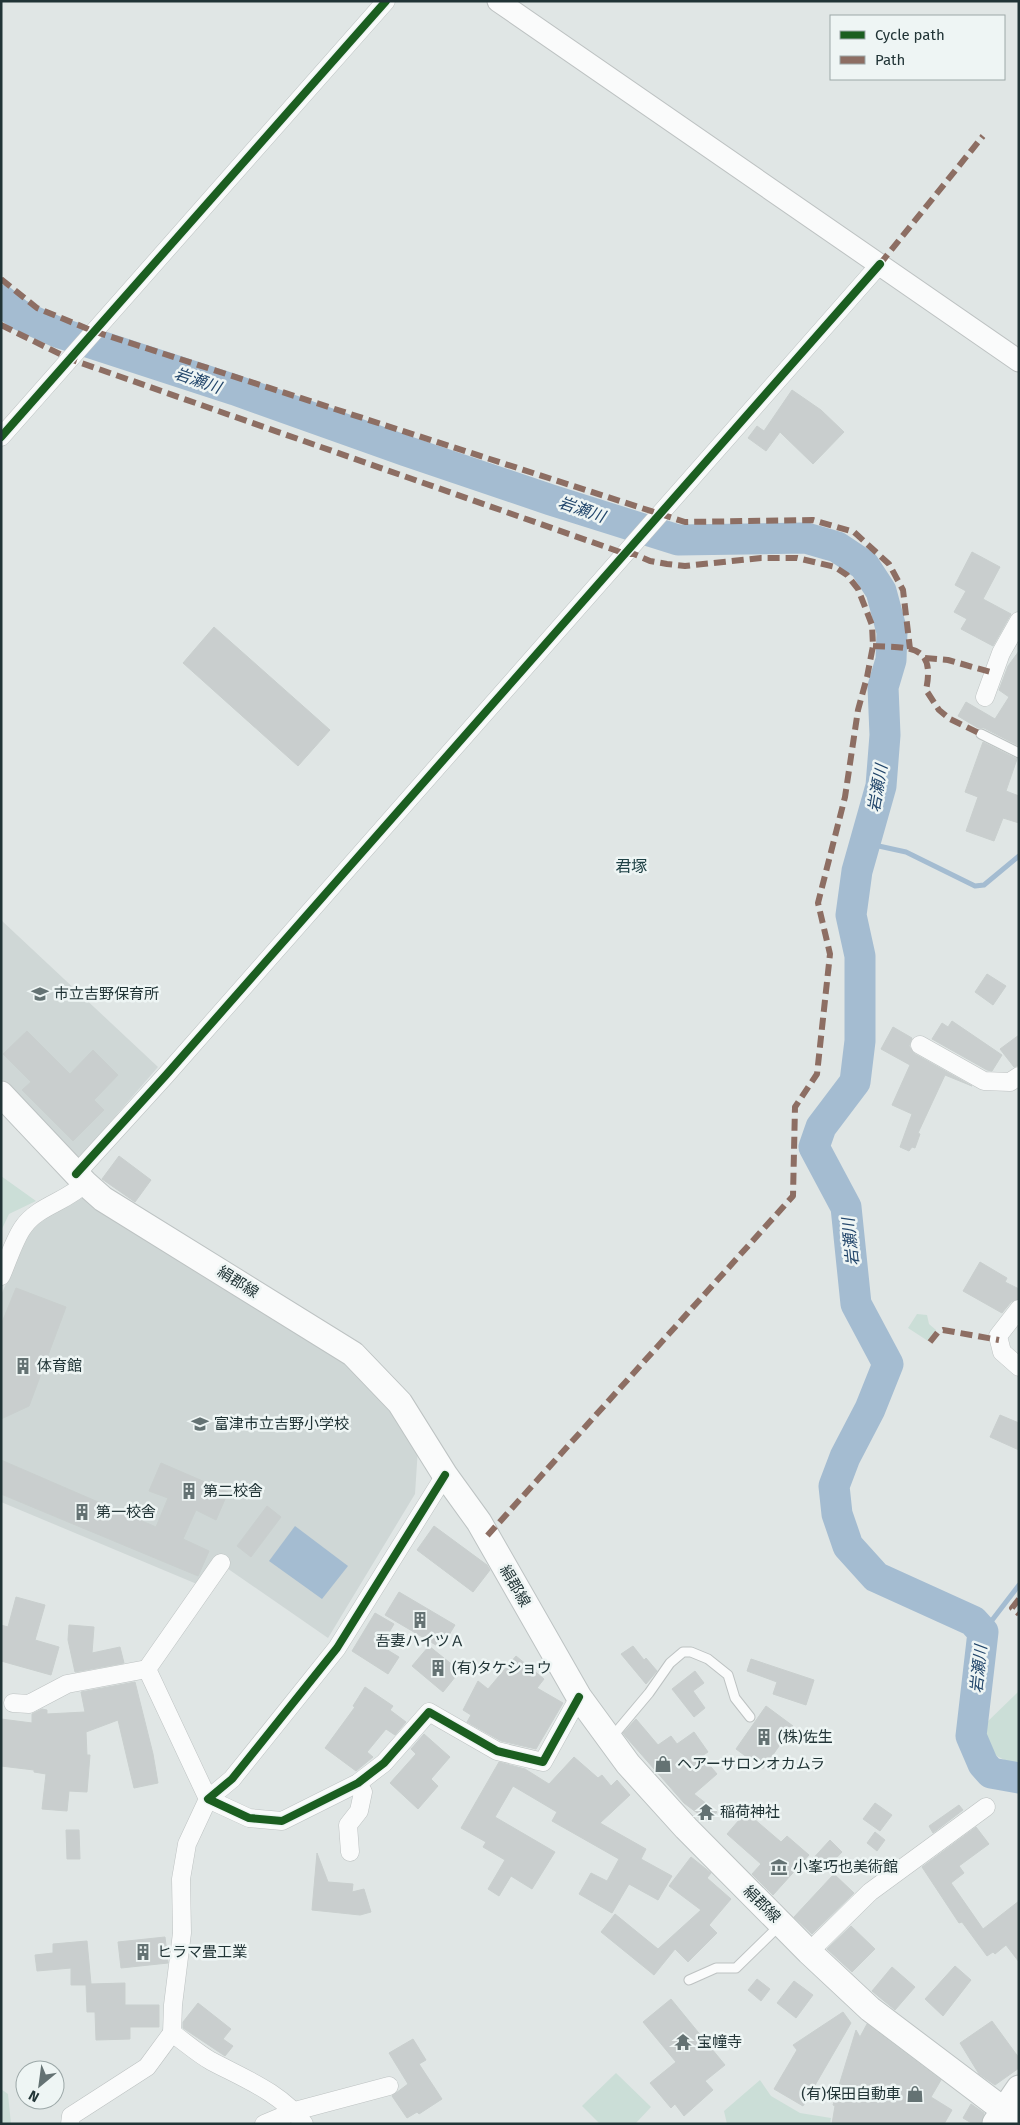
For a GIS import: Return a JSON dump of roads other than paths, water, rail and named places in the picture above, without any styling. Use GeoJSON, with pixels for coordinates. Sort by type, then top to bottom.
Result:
{"type":"FeatureCollection","features":[{"type":"Feature","properties":{"kind":"main road","name":"絹郡線"},"geometry":{"type":"LineString","coordinates":[[1,1094],[80,1178],[103,1199],[353,1354],[400,1403],[445,1475],[479,1522],[579,1697],[628,1764],[686,1828],[809,1952],[870,2009],[1006,2119]]}},
{"type":"Feature","properties":{"kind":"main road"},"geometry":{"type":"LineString","coordinates":[[1006,2119],[1019,2088]]}},
{"type":"Feature","properties":{"kind":"street"},"geometry":{"type":"LineString","coordinates":[[1,437],[386,1]]}},
{"type":"Feature","properties":{"kind":"street"},"geometry":{"type":"LineString","coordinates":[[498,1],[1019,361]]}},
{"type":"Feature","properties":{"kind":"street"},"geometry":{"type":"LineString","coordinates":[[1,1276],[24,1226],[38,1214],[70,1196],[80,1178],[147,1097],[880,264]]}},
{"type":"Feature","properties":{"kind":"street"},"geometry":{"type":"LineString","coordinates":[[985,697],[1001,653],[1019,621]]}},
{"type":"Feature","properties":{"kind":"street"},"geometry":{"type":"LineString","coordinates":[[920,1045],[984,1081],[1010,1082],[1019,1076]]}},
{"type":"Feature","properties":{"kind":"street"},"geometry":{"type":"LineString","coordinates":[[1019,1309],[998,1336],[1002,1352],[1019,1367]]}},
{"type":"Feature","properties":{"kind":"street"},"geometry":{"type":"LineString","coordinates":[[70,2124],[71,2116],[148,2068],[172,2033],[173,2006],[182,1933],[181,1880],[188,1844],[208,1799],[232,1778],[337,1648],[445,1475]]}},
{"type":"Feature","properties":{"kind":"street"},"geometry":{"type":"LineString","coordinates":[[13,1703],[29,1704],[67,1684],[146,1669],[221,1563]]}},
{"type":"Feature","properties":{"kind":"street"},"geometry":{"type":"LineString","coordinates":[[146,1669],[208,1799],[249,1818],[282,1821],[358,1783],[384,1763],[429,1712],[497,1751],[543,1762],[579,1697]]}},
{"type":"Feature","properties":{"kind":"street"},"geometry":{"type":"LineString","coordinates":[[350,1852],[348,1825],[360,1811],[363,1792],[358,1783]]}},
{"type":"Feature","properties":{"kind":"street"},"geometry":{"type":"LineString","coordinates":[[809,1952],[870,1892],[986,1807]]}},
{"type":"Feature","properties":{"kind":"street"},"geometry":{"type":"LineString","coordinates":[[172,2033],[209,2060],[254,2082],[299,2118]]}},
{"type":"Feature","properties":{"kind":"street"},"geometry":{"type":"LineString","coordinates":[[264,2124],[299,2118],[389,2086]]}},
{"type":"Feature","properties":{"kind":"lane"},"geometry":{"type":"LineString","coordinates":[[980,734],[1019,753]]}},
{"type":"Feature","properties":{"kind":"lane"},"geometry":{"type":"LineString","coordinates":[[610,1739],[649,1693],[670,1663],[683,1652],[691,1652],[708,1659],[728,1675],[735,1698],[750,1717]]}},
{"type":"Feature","properties":{"kind":"lane"},"geometry":{"type":"LineString","coordinates":[[689,1980],[716,1968],[736,1968],[781,1924]]}},
{"type":"Feature","properties":{"kind":"water"},"geometry":{"type":"Polygon","coordinates":[[[295,1526],[348,1566],[322,1599],[269,1561],[295,1526]]]}},
{"type":"Feature","properties":{"kind":"waterway","name":"岩瀬川"},"geometry":{"type":"LineString","coordinates":[[1,300],[18,314],[57,332],[235,390],[551,500],[678,540],[806,538],[837,547],[864,565],[881,591],[892,632],[891,660],[883,687],[885,735],[881,786],[857,871],[851,915],[860,956],[860,1041],[855,1082],[821,1127],[814,1147],[846,1207],[856,1304],[888,1364],[870,1409],[845,1457],[834,1486],[837,1514],[848,1546],[876,1577],[973,1621],[983,1632],[971,1736],[983,1764],[991,1773],[1019,1778]]}},
{"type":"Feature","properties":{"kind":"waterway"},"geometry":{"type":"LineString","coordinates":[[865,843],[906,852],[975,886],[984,885],[1019,856]]}},
{"type":"Feature","properties":{"kind":"waterway"},"geometry":{"type":"LineString","coordinates":[[983,1632],[1019,1585]]}},
{"type":"Feature","properties":{"kind":"place","name":"市立吉野保育所"},"geometry":{"type":"Point","coordinates":[40,994]}},
{"type":"Feature","properties":{"kind":"place","name":"体育館"},"geometry":{"type":"Point","coordinates":[23,1366]}},
{"type":"Feature","properties":{"kind":"place","name":"富津市立吉野小学校"},"geometry":{"type":"Point","coordinates":[200,1424]}},
{"type":"Feature","properties":{"kind":"place","name":"第二校舎"},"geometry":{"type":"Point","coordinates":[189,1491]}},
{"type":"Feature","properties":{"kind":"place","name":"第一校舎"},"geometry":{"type":"Point","coordinates":[82,1512]}},
{"type":"Feature","properties":{"kind":"place","name":"吾妻ハイツＡ"},"geometry":{"type":"Point","coordinates":[420,1620]}},
{"type":"Feature","properties":{"kind":"place","name":"(有)タケショウ"},"geometry":{"type":"Point","coordinates":[438,1668]}},
{"type":"Feature","properties":{"kind":"place","name":"(株)佐生"},"geometry":{"type":"Point","coordinates":[764,1737]}},
{"type":"Feature","properties":{"kind":"place","name":"ヘアーサロンオカムラ"},"geometry":{"type":"Point","coordinates":[663,1764]}},
{"type":"Feature","properties":{"kind":"place","name":"稲荷神社"},"geometry":{"type":"Point","coordinates":[706,1812]}},
{"type":"Feature","properties":{"kind":"place","name":"小峯巧也美術館"},"geometry":{"type":"Point","coordinates":[779,1867]}},
{"type":"Feature","properties":{"kind":"place","name":"ヒラマ畳工業"},"geometry":{"type":"Point","coordinates":[143,1952]}},
{"type":"Feature","properties":{"kind":"place","name":"宝幢寺"},"geometry":{"type":"Point","coordinates":[683,2042]}},
{"type":"Feature","properties":{"kind":"place","name":"(有)保田自動車"},"geometry":{"type":"Point","coordinates":[915,2094]}},
{"type":"Feature","properties":{"kind":"district","name":"君塚"},"geometry":{"type":"Point","coordinates":[631,866]}}]}
